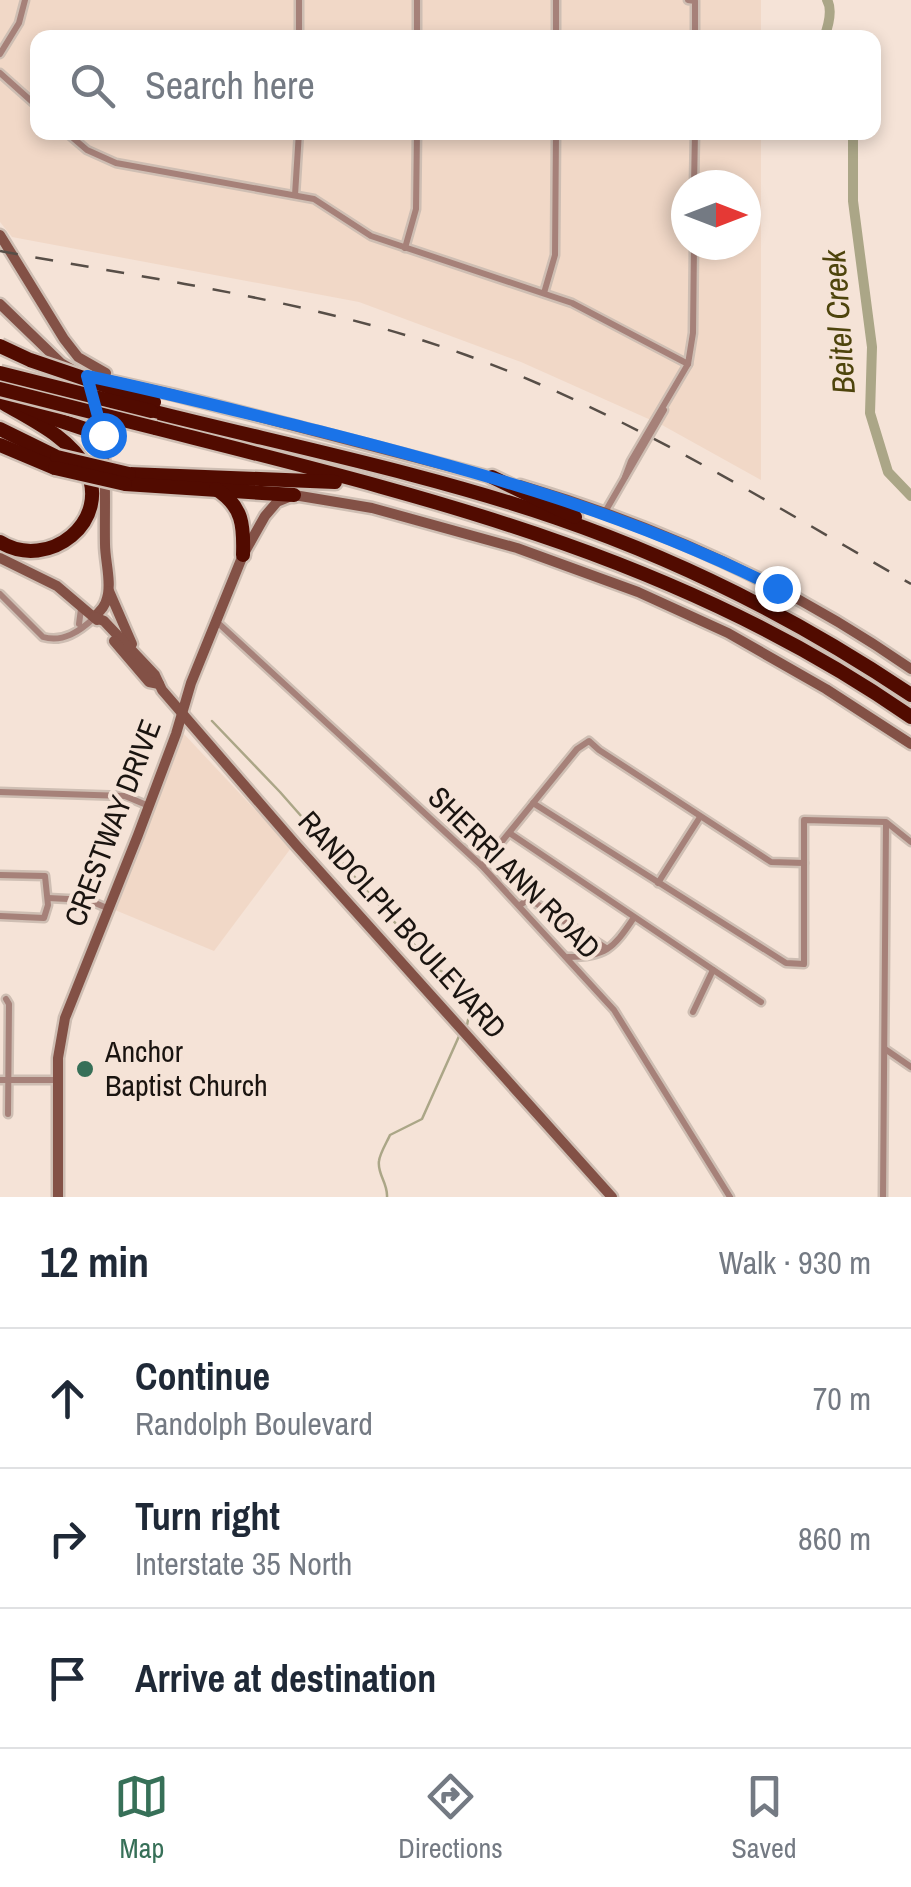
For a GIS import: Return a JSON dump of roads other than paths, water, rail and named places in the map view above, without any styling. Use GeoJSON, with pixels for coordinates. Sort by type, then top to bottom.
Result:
{"type":"FeatureCollection","features":[{"type":"Feature","properties":{"kind":"highway"},"geometry":{"type":"LineString","coordinates":[[0,346],[153,406]]}},
{"type":"Feature","properties":{"kind":"highway"},"geometry":{"type":"LineString","coordinates":[[0,373],[153,406],[324,455],[460,488],[596,532],[758,604],[838,648],[911,695]]}},
{"type":"Feature","properties":{"kind":"highway"},"geometry":{"type":"LineString","coordinates":[[0,394],[40,414],[103,435]]}},
{"type":"Feature","properties":{"kind":"highway"},"geometry":{"type":"LineString","coordinates":[[0,394],[155,428],[523,527],[656,577],[767,629],[911,717]]}},
{"type":"Feature","properties":{"kind":"highway"},"geometry":{"type":"LineString","coordinates":[[0,394],[71,448],[90,477],[92,494],[83,524],[61,545],[27,552],[0,542]]}},
{"type":"Feature","properties":{"kind":"highway"},"geometry":{"type":"LineString","coordinates":[[70,424],[84,421],[98,408]]}},
{"type":"Feature","properties":{"kind":"highway"},"geometry":{"type":"LineString","coordinates":[[0,428],[56,462]]}},
{"type":"Feature","properties":{"kind":"highway"},"geometry":{"type":"LineString","coordinates":[[0,437],[32,457]]}},
{"type":"Feature","properties":{"kind":"highway"},"geometry":{"type":"LineString","coordinates":[[0,445],[32,457],[127,479],[294,495]]}},
{"type":"Feature","properties":{"kind":"highway"},"geometry":{"type":"LineString","coordinates":[[492,477],[572,514],[596,532]]}},
{"type":"Feature","properties":{"kind":"highway"},"geometry":{"type":"LineString","coordinates":[[127,479],[366,483]]}},
{"type":"Feature","properties":{"kind":"highway"},"geometry":{"type":"LineString","coordinates":[[216,489],[232,501],[242,517],[242,555]]}},
{"type":"Feature","properties":{"kind":"main road"},"geometry":{"type":"LineString","coordinates":[[0,235],[64,339],[84,362],[106,373]]}},
{"type":"Feature","properties":{"kind":"main road"},"geometry":{"type":"LineString","coordinates":[[0,304],[69,368],[87,376],[174,394]]}},
{"type":"Feature","properties":{"kind":"main road"},"geometry":{"type":"LineString","coordinates":[[48,350],[76,364],[174,394],[492,477],[605,512],[750,574],[911,670]]}},
{"type":"Feature","properties":{"kind":"main road"},"geometry":{"type":"LineString","coordinates":[[87,376],[103,435],[106,576],[128,637],[148,668]]}},
{"type":"Feature","properties":{"kind":"main road"},"geometry":{"type":"LineString","coordinates":[[294,495],[366,507],[477,536],[638,592],[728,634],[826,689],[911,744]]}},
{"type":"Feature","properties":{"kind":"main road","name":"CRESTWAY DRIVE"},"geometry":{"type":"LineString","coordinates":[[58,1197],[64,1018],[242,555],[270,508],[294,495]]}},
{"type":"Feature","properties":{"kind":"main road"},"geometry":{"type":"LineString","coordinates":[[0,558],[57,586],[79,603],[85,620]]}},
{"type":"Feature","properties":{"kind":"main road"},"geometry":{"type":"LineString","coordinates":[[85,620],[99,602],[106,576]]}},
{"type":"Feature","properties":{"kind":"main road"},"geometry":{"type":"LineString","coordinates":[[85,620],[104,606],[109,590]]}},
{"type":"Feature","properties":{"kind":"main road","name":"RANDOLPH BOULEVARD"},"geometry":{"type":"LineString","coordinates":[[85,620],[104,620],[148,668],[160,687],[319,871],[612,1197]]}},
{"type":"Feature","properties":{"kind":"main road","name":"RANDOLPH BOULEVARD"},"geometry":{"type":"LineString","coordinates":[[85,620],[149,682],[160,687]]}},
{"type":"Feature","properties":{"kind":"main road"},"geometry":{"type":"LineString","coordinates":[[160,687],[176,690],[191,683]]}},
{"type":"Feature","properties":{"kind":"street"},"geometry":{"type":"LineString","coordinates":[[0,54],[14,33],[25,0]]}},
{"type":"Feature","properties":{"kind":"street"},"geometry":{"type":"LineString","coordinates":[[299,30],[300,0]]}},
{"type":"Feature","properties":{"kind":"street"},"geometry":{"type":"LineString","coordinates":[[417,0],[417,30]]}},
{"type":"Feature","properties":{"kind":"street"},"geometry":{"type":"LineString","coordinates":[[556,0],[556,30]]}},
{"type":"Feature","properties":{"kind":"street"},"geometry":{"type":"LineString","coordinates":[[691,0],[694,30]]}},
{"type":"Feature","properties":{"kind":"street"},"geometry":{"type":"LineString","coordinates":[[0,73],[30,100]]}},
{"type":"Feature","properties":{"kind":"street"},"geometry":{"type":"LineString","coordinates":[[75,140],[116,164],[320,202],[356,229],[572,303],[688,364]]}},
{"type":"Feature","properties":{"kind":"street"},"geometry":{"type":"LineString","coordinates":[[295,195],[298,140]]}},
{"type":"Feature","properties":{"kind":"street"},"geometry":{"type":"LineString","coordinates":[[406,248],[416,209],[417,140]]}},
{"type":"Feature","properties":{"kind":"street"},"geometry":{"type":"LineString","coordinates":[[544,293],[555,255],[556,140]]}},
{"type":"Feature","properties":{"kind":"street"},"geometry":{"type":"LineString","coordinates":[[694,140],[694,170]]}},
{"type":"Feature","properties":{"kind":"street"},"geometry":{"type":"LineString","coordinates":[[605,512],[630,461],[688,364],[694,333],[694,260]]}},
{"type":"Feature","properties":{"kind":"street"},"geometry":{"type":"LineString","coordinates":[[0,594],[43,637],[60,639],[85,620]]}},
{"type":"Feature","properties":{"kind":"street","name":"SHERRI ANN ROAD"},"geometry":{"type":"LineString","coordinates":[[217,622],[482,866],[568,957],[614,1010],[730,1197]]}},
{"type":"Feature","properties":{"kind":"street"},"geometry":{"type":"LineString","coordinates":[[482,866],[578,749],[589,741],[777,864],[804,863]]}},
{"type":"Feature","properties":{"kind":"street"},"geometry":{"type":"LineString","coordinates":[[0,792],[125,796],[148,806]]}},
{"type":"Feature","properties":{"kind":"street"},"geometry":{"type":"LineString","coordinates":[[533,804],[776,960],[804,964],[804,820],[886,822],[911,842]]}},
{"type":"Feature","properties":{"kind":"street"},"geometry":{"type":"LineString","coordinates":[[658,882],[700,817]]}},
{"type":"Feature","properties":{"kind":"street"},"geometry":{"type":"LineString","coordinates":[[883,1197],[886,822]]}},
{"type":"Feature","properties":{"kind":"street"},"geometry":{"type":"LineString","coordinates":[[510,834],[760,1002]]}},
{"type":"Feature","properties":{"kind":"street"},"geometry":{"type":"LineString","coordinates":[[0,876],[45,876],[48,898],[44,918],[0,916]]}},
{"type":"Feature","properties":{"kind":"street"},"geometry":{"type":"LineString","coordinates":[[48,898],[88,900],[108,908]]}},
{"type":"Feature","properties":{"kind":"street"},"geometry":{"type":"LineString","coordinates":[[520,905],[529,898],[606,948]]}},
{"type":"Feature","properties":{"kind":"street"},"geometry":{"type":"LineString","coordinates":[[568,957],[602,954],[620,939],[634,918]]}},
{"type":"Feature","properties":{"kind":"street"},"geometry":{"type":"LineString","coordinates":[[693,1012],[713,970]]}},
{"type":"Feature","properties":{"kind":"street"},"geometry":{"type":"LineString","coordinates":[[6,999],[9,1004],[4,1080],[8,1114]]}},
{"type":"Feature","properties":{"kind":"street"},"geometry":{"type":"LineString","coordinates":[[884,1048],[911,1067]]}},
{"type":"Feature","properties":{"kind":"street"},"geometry":{"type":"LineString","coordinates":[[4,1080],[59,1080]]}},
{"type":"Feature","properties":{"kind":"waterway","name":"Beitel Creek"},"geometry":{"type":"LineString","coordinates":[[826,30],[830,14],[827,0]]}},
{"type":"Feature","properties":{"kind":"waterway","name":"Beitel Creek"},"geometry":{"type":"LineString","coordinates":[[853,140],[853,201],[872,347],[870,413],[888,472],[911,496]]}},
{"type":"Feature","properties":{"kind":"waterway"},"geometry":{"type":"LineString","coordinates":[[212,721],[434,967],[455,979],[471,1006],[467,1025]]}},
{"type":"Feature","properties":{"kind":"waterway"},"geometry":{"type":"LineString","coordinates":[[387,1197],[379,1166],[382,1151],[390,1135],[422,1119],[460,1034]]}},
{"type":"Feature","properties":{"kind":"railway"},"geometry":{"type":"LineString","coordinates":[[0,251],[294,306],[466,355],[638,431],[911,584]]}},
{"type":"Feature","properties":{"kind":"place","name":"Anchor Baptist Church"},"geometry":{"type":"Point","coordinates":[85,1069]}}]}
